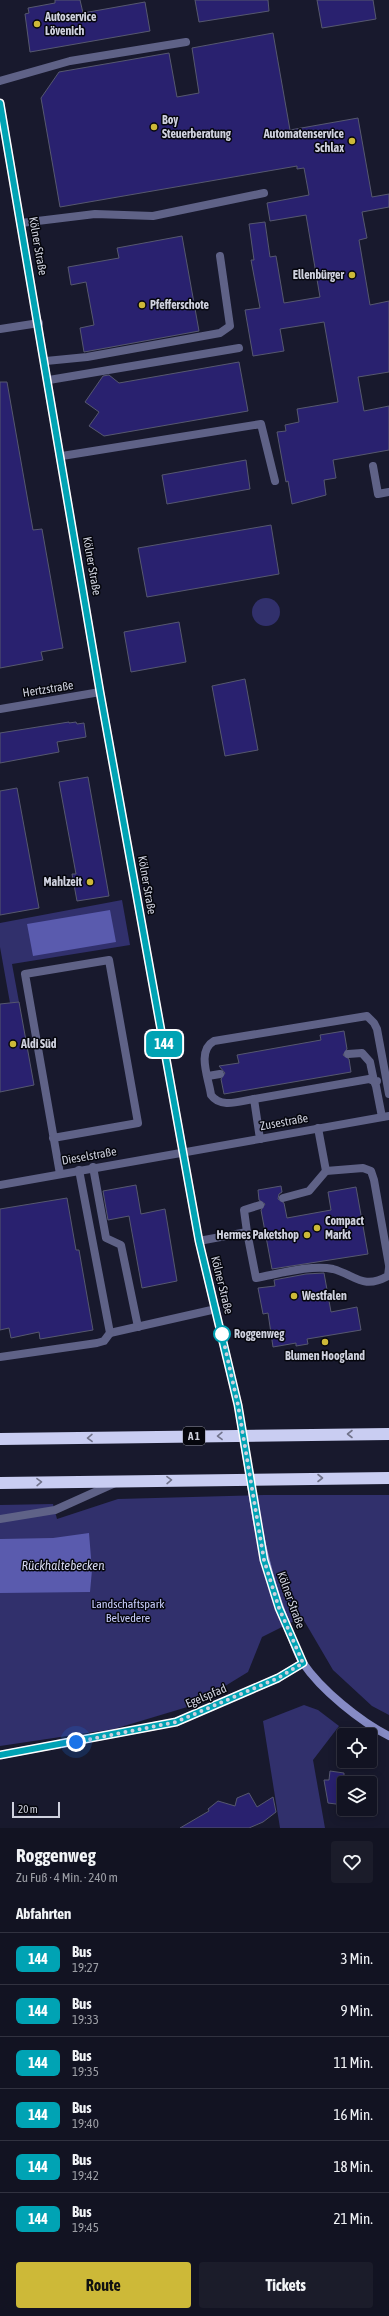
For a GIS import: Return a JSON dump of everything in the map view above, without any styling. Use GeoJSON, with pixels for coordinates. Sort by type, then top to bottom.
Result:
{"type":"FeatureCollection","features":[{"type":"Feature","properties":{"kind":"highway","name":"A 1"},"geometry":{"type":"LineString","coordinates":[[0,1439],[389,1434]]}},
{"type":"Feature","properties":{"kind":"highway"},"geometry":{"type":"LineString","coordinates":[[0,1483],[389,1478]]}},
{"type":"Feature","properties":{"kind":"street"},"geometry":{"type":"LineString","coordinates":[[0,81],[70,62],[186,42]]}},
{"type":"Feature","properties":{"kind":"street","name":"Kölner Straße"},"geometry":{"type":"LineString","coordinates":[[0,103],[62,456],[100,692],[199,1241],[238,1405],[264,1560],[279,1608],[303,1663]]}},
{"type":"Feature","properties":{"kind":"street"},"geometry":{"type":"LineString","coordinates":[[21,223],[94,214],[153,216],[264,193]]}},
{"type":"Feature","properties":{"kind":"street"},"geometry":{"type":"LineString","coordinates":[[46,362],[95,356],[220,333],[227,329],[230,326],[220,256]]}},
{"type":"Feature","properties":{"kind":"street"},"geometry":{"type":"LineString","coordinates":[[0,329],[39,323]]}},
{"type":"Feature","properties":{"kind":"street"},"geometry":{"type":"LineString","coordinates":[[49,380],[239,348]]}},
{"type":"Feature","properties":{"kind":"street"},"geometry":{"type":"LineString","coordinates":[[62,456],[261,424],[276,481]]}},
{"type":"Feature","properties":{"kind":"street"},"geometry":{"type":"LineString","coordinates":[[373,466],[378,494],[389,492]]}},
{"type":"Feature","properties":{"kind":"street","name":"Hertzstraße"},"geometry":{"type":"LineString","coordinates":[[0,709],[100,692]]}},
{"type":"Feature","properties":{"kind":"street"},"geometry":{"type":"LineString","coordinates":[[53,1138],[138,1123],[109,960],[25,974],[53,1138],[60,1174]]}},
{"type":"Feature","properties":{"kind":"street"},"geometry":{"type":"LineString","coordinates":[[388,1079],[374,1082],[369,1080],[222,1103],[215,1101],[211,1095],[205,1050],[214,1041],[363,1016],[372,1020],[377,1029],[388,1079],[389,1094]]}},
{"type":"Feature","properties":{"kind":"street"},"geometry":{"type":"LineString","coordinates":[[348,1054],[357,1052],[366,1056],[370,1062],[374,1082],[385,1117]]}},
{"type":"Feature","properties":{"kind":"street"},"geometry":{"type":"LineString","coordinates":[[208,1076],[220,1074]]}},
{"type":"Feature","properties":{"kind":"street"},"geometry":{"type":"LineString","coordinates":[[254,1099],[260,1138]]}},
{"type":"Feature","properties":{"kind":"street","name":"Zusestraße"},"geometry":{"type":"LineString","coordinates":[[183,1152],[385,1117]]}},
{"type":"Feature","properties":{"kind":"street"},"geometry":{"type":"LineString","coordinates":[[318,1128],[326,1170]]}},
{"type":"Feature","properties":{"kind":"street","name":"Dieselstraße"},"geometry":{"type":"LineString","coordinates":[[0,1185],[93,1167],[183,1152]]}},
{"type":"Feature","properties":{"kind":"street"},"geometry":{"type":"LineString","coordinates":[[93,1167],[106,1238],[121,1245],[138,1327]]}},
{"type":"Feature","properties":{"kind":"street"},"geometry":{"type":"LineString","coordinates":[[283,1198],[309,1191],[326,1170],[363,1168],[371,1171],[374,1180],[389,1265]]}},
{"type":"Feature","properties":{"kind":"street"},"geometry":{"type":"LineString","coordinates":[[79,1170],[110,1333]]}},
{"type":"Feature","properties":{"kind":"street"},"geometry":{"type":"LineString","coordinates":[[260,1205],[244,1210],[256,1278],[317,1268],[333,1269],[362,1283],[380,1280],[388,1276],[389,1268]]}},
{"type":"Feature","properties":{"kind":"street"},"geometry":{"type":"LineString","coordinates":[[199,1241],[247,1232]]}},
{"type":"Feature","properties":{"kind":"street"},"geometry":{"type":"LineString","coordinates":[[0,1357],[97,1343],[104,1341],[110,1333],[216,1309]]}},
{"type":"Feature","properties":{"kind":"street"},"geometry":{"type":"LineString","coordinates":[[0,1519],[55,1510],[120,1481]]}},
{"type":"Feature","properties":{"kind":"street"},"geometry":{"type":"LineString","coordinates":[[303,1663],[334,1695],[373,1728],[389,1736]]}},
{"type":"Feature","properties":{"kind":"street","name":"Egelspfad"},"geometry":{"type":"LineString","coordinates":[[0,1755],[176,1722],[278,1678],[303,1663]]}},
{"type":"Feature","properties":{"kind":"green space"},"geometry":{"type":"Polygon","coordinates":[[[266,598],[276,602],[280,612],[276,622],[266,626],[256,622],[252,612],[256,602],[266,598]]]}},
{"type":"Feature","properties":{"kind":"green space"},"geometry":{"type":"Polygon","coordinates":[[[122,900],[130,945],[12,964],[19,1002],[10,1003],[0,947],[0,923],[122,900]]]}},
{"type":"Feature","properties":{"kind":"green space","name":"Landschaftspark Belvedere"},"geometry":{"type":"Polygon","coordinates":[[[264,1495],[389,1495],[389,1715],[372,1706],[333,1670],[302,1617],[262,1637],[248,1672],[194,1705],[114,1729],[0,1746],[0,1505],[53,1504],[57,1519],[118,1499],[264,1495]]]}},
{"type":"Feature","properties":{"kind":"green space"},"geometry":{"type":"Polygon","coordinates":[[[304,1705],[318,1710],[339,1726],[313,1760],[325,1828],[280,1828],[263,1721],[304,1705]]]}},
{"type":"Feature","properties":{"kind":"water"},"geometry":{"type":"Polygon","coordinates":[[[110,910],[116,942],[33,956],[27,924],[110,910]]]}},
{"type":"Feature","properties":{"kind":"water","name":"Rückhaltebecken"},"geometry":{"type":"Polygon","coordinates":[[[89,1533],[92,1570],[90,1592],[0,1593],[0,1539],[53,1538],[89,1533]]]}},
{"type":"Feature","properties":{"kind":"building"},"geometry":{"type":"Polygon","coordinates":[[[55,0],[80,0],[83,13],[145,2],[150,31],[30,52],[25,14],[29,13],[28,8],[55,3],[55,0]]]}},
{"type":"Feature","properties":{"kind":"building"},"geometry":{"type":"Polygon","coordinates":[[[195,0],[268,0],[269,11],[199,22],[195,0]]]}},
{"type":"Feature","properties":{"kind":"building"},"geometry":{"type":"Polygon","coordinates":[[[317,0],[373,0],[376,19],[322,28],[317,0]]]}},
{"type":"Feature","properties":{"kind":"building"},"geometry":{"type":"Polygon","coordinates":[[[273,33],[290,130],[358,118],[372,197],[389,194],[389,207],[362,212],[367,238],[359,240],[370,305],[389,301],[389,372],[358,377],[364,411],[389,406],[389,450],[333,460],[336,478],[324,480],[326,495],[292,504],[288,481],[286,482],[277,432],[286,431],[285,425],[299,422],[297,409],[338,402],[324,322],[280,329],[284,351],[253,356],[245,310],[260,308],[251,260],[254,260],[249,224],[265,222],[270,257],[276,256],[284,303],[320,297],[306,215],[270,221],[267,203],[309,195],[304,168],[297,169],[297,166],[60,207],[41,98],[59,72],[169,53],[177,97],[199,93],[192,48],[273,33]]]}},
{"type":"Feature","properties":{"kind":"building","name":"Pfefferschote"},"geometry":{"type":"Polygon","coordinates":[[[182,236],[199,331],[84,352],[80,328],[94,325],[86,282],[71,285],[68,267],[119,258],[117,248],[182,236]]]}},
{"type":"Feature","properties":{"kind":"building"},"geometry":{"type":"Polygon","coordinates":[[[239,362],[248,411],[104,436],[89,426],[99,412],[85,402],[103,376],[109,375],[119,383],[239,362]]]}},
{"type":"Feature","properties":{"kind":"building"},"geometry":{"type":"Polygon","coordinates":[[[0,382],[7,382],[33,530],[42,529],[63,648],[41,652],[43,660],[0,668],[0,382]]]}},
{"type":"Feature","properties":{"kind":"building"},"geometry":{"type":"Polygon","coordinates":[[[246,460],[250,489],[167,504],[162,475],[246,460]]]}},
{"type":"Feature","properties":{"kind":"building"},"geometry":{"type":"Polygon","coordinates":[[[271,525],[279,574],[147,597],[138,548],[271,525]]]}},
{"type":"Feature","properties":{"kind":"building"},"geometry":{"type":"Polygon","coordinates":[[[179,622],[186,662],[131,672],[124,632],[179,622]]]}},
{"type":"Feature","properties":{"kind":"building"},"geometry":{"type":"Polygon","coordinates":[[[245,679],[258,750],[225,756],[212,686],[245,679]]]}},
{"type":"Feature","properties":{"kind":"building"},"geometry":{"type":"Polygon","coordinates":[[[76,722],[77,724],[84,723],[86,737],[57,742],[59,752],[0,763],[0,733],[76,722]]]}},
{"type":"Feature","properties":{"kind":"building"},"geometry":{"type":"Polygon","coordinates":[[[88,777],[109,896],[77,901],[72,874],[76,874],[59,782],[88,777]]]}},
{"type":"Feature","properties":{"kind":"building"},"geometry":{"type":"Polygon","coordinates":[[[17,788],[39,908],[0,915],[0,791],[17,788]]]}},
{"type":"Feature","properties":{"kind":"building","name":"Aldi Süd"},"geometry":{"type":"Polygon","coordinates":[[[19,1002],[34,1085],[0,1092],[0,1004],[19,1002]]]}},
{"type":"Feature","properties":{"kind":"building"},"geometry":{"type":"Polygon","coordinates":[[[344,1031],[347,1049],[343,1055],[349,1059],[351,1072],[224,1094],[221,1079],[225,1073],[219,1066],[239,1063],[237,1055],[321,1040],[320,1035],[344,1031]]]}},
{"type":"Feature","properties":{"kind":"building"},"geometry":{"type":"Polygon","coordinates":[[[136,1185],[141,1214],[165,1209],[177,1281],[142,1288],[129,1216],[108,1220],[103,1191],[136,1185]]]}},
{"type":"Feature","properties":{"kind":"building"},"geometry":{"type":"Polygon","coordinates":[[[281,1186],[282,1192],[279,1194],[278,1199],[284,1203],[287,1218],[331,1210],[328,1192],[356,1187],[368,1254],[272,1269],[261,1210],[265,1204],[259,1200],[258,1190],[281,1186]]]}},
{"type":"Feature","properties":{"kind":"building"},"geometry":{"type":"Polygon","coordinates":[[[67,1198],[76,1250],[79,1250],[93,1330],[40,1339],[39,1332],[11,1338],[9,1328],[0,1330],[0,1209],[67,1198]]]}},
{"type":"Feature","properties":{"kind":"building"},"geometry":{"type":"Polygon","coordinates":[[[324,1273],[331,1312],[357,1307],[361,1330],[307,1339],[308,1344],[296,1346],[296,1343],[273,1347],[268,1313],[263,1314],[258,1288],[275,1286],[274,1280],[306,1274],[324,1273]]]}},
{"type":"Feature","properties":{"kind":"building"},"geometry":{"type":"Polygon","coordinates":[[[330,1771],[344,1773],[344,1776],[337,1776],[337,1804],[328,1803],[324,1780],[329,1780],[330,1771]]]}},
{"type":"Feature","properties":{"kind":"building"},"geometry":{"type":"Polygon","coordinates":[[[249,1793],[257,1807],[273,1797],[276,1812],[263,1822],[249,1828],[180,1828],[209,1811],[208,1809],[218,1801],[235,1806],[237,1798],[249,1793]]]}},
{"type":"Feature","properties":{"kind":"bus line","name":"144"},"geometry":{"type":"LineString","coordinates":[[0,103],[46,362],[100,692],[199,1241],[228,1357],[238,1405],[264,1560],[279,1608],[303,1663],[278,1678],[176,1722],[48,1748],[0,1755]]}},
{"type":"Feature","properties":{"kind":"place","name":"Autoservice Lövenich"},"geometry":{"type":"Point","coordinates":[37,24]}},
{"type":"Feature","properties":{"kind":"place","name":"Boy Steuerberatung"},"geometry":{"type":"Point","coordinates":[154,127]}},
{"type":"Feature","properties":{"kind":"place","name":"Automatenservice Schlax"},"geometry":{"type":"Point","coordinates":[352,141]}},
{"type":"Feature","properties":{"kind":"place","name":"Ellenbürger"},"geometry":{"type":"Point","coordinates":[352,275]}},
{"type":"Feature","properties":{"kind":"place","name":"Pfefferschote"},"geometry":{"type":"Point","coordinates":[142,305]}},
{"type":"Feature","properties":{"kind":"place","name":"Mahlzeit"},"geometry":{"type":"Point","coordinates":[90,882]}},
{"type":"Feature","properties":{"kind":"place","name":"Aldi Süd"},"geometry":{"type":"Point","coordinates":[13,1044]}},
{"type":"Feature","properties":{"kind":"place","name":"Compact Markt"},"geometry":{"type":"Point","coordinates":[317,1228]}},
{"type":"Feature","properties":{"kind":"place","name":"Hermes Paketshop"},"geometry":{"type":"Point","coordinates":[307,1235]}},
{"type":"Feature","properties":{"kind":"place","name":"Westfalen"},"geometry":{"type":"Point","coordinates":[294,1296]}},
{"type":"Feature","properties":{"kind":"place","name":"Roggenweg"},"geometry":{"type":"Point","coordinates":[222,1334]}},
{"type":"Feature","properties":{"kind":"place","name":"Blumen Hoogland"},"geometry":{"type":"Point","coordinates":[325,1342]}},
{"type":"Feature","properties":{"kind":"route"},"geometry":{"type":"LineString","coordinates":[[76,1742],[176,1722],[278,1678],[303,1663],[279,1608],[264,1560],[238,1405],[222,1334]]}}]}
